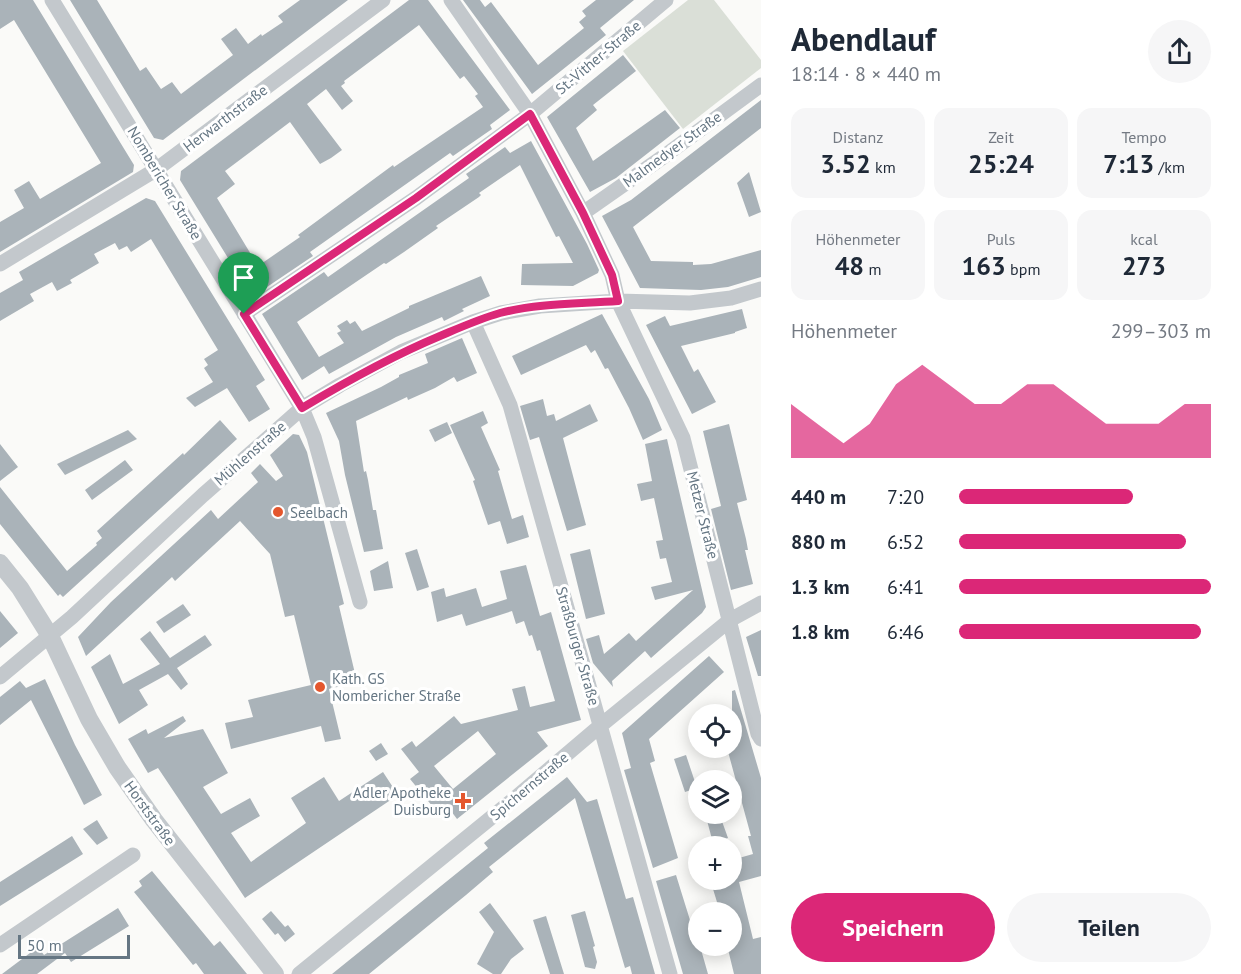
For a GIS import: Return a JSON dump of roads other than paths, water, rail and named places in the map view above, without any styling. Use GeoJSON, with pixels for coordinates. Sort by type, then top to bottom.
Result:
{"type":"FeatureCollection","features":[{"type":"Feature","properties":{"kind":"street","name":"Nombericher Straße"},"geometry":{"type":"LineString","coordinates":[[52,0],[302,408],[314,436],[360,602]]}},
{"type":"Feature","properties":{"kind":"street","name":"Herwarthstraße"},"geometry":{"type":"LineString","coordinates":[[0,264],[157,169],[383,0]]}},
{"type":"Feature","properties":{"kind":"street","name":"Metzer Straße"},"geometry":{"type":"LineString","coordinates":[[451,0],[530,114],[583,213],[612,275],[618,301],[683,438],[761,739]]}},
{"type":"Feature","properties":{"kind":"street","name":"St.-Vither-Straße"},"geometry":{"type":"LineString","coordinates":[[244,314],[416,198],[530,114],[666,0]]}},
{"type":"Feature","properties":{"kind":"street","name":"Malmedyer Straße"},"geometry":{"type":"LineString","coordinates":[[583,213],[663,158],[761,85]]}},
{"type":"Feature","properties":{"kind":"street","name":"Mühlenstraße"},"geometry":{"type":"LineString","coordinates":[[0,678],[50,636],[203,495],[302,408],[401,352],[473,322],[501,313],[540,306],[618,301],[690,303],[731,298],[761,289]]}},
{"type":"Feature","properties":{"kind":"street","name":"Straßburger Straße"},"geometry":{"type":"LineString","coordinates":[[473,322],[510,405],[670,974]]}},
{"type":"Feature","properties":{"kind":"street","name":"Horststraße"},"geometry":{"type":"LineString","coordinates":[[0,563],[20,588],[50,636],[89,719],[117,767],[154,820],[275,974]]}},
{"type":"Feature","properties":{"kind":"street","name":"Spichernstraße"},"geometry":{"type":"LineString","coordinates":[[299,974],[506,807],[600,726],[730,620],[761,603]]}},
{"type":"Feature","properties":{"kind":"street"},"geometry":{"type":"LineString","coordinates":[[0,945],[133,855]]}},
{"type":"Feature","properties":{"kind":"place","name":"Seelbach"},"geometry":{"type":"Point","coordinates":[278,512]}},
{"type":"Feature","properties":{"kind":"place","name":"Kath. GS Nombericher Straße"},"geometry":{"type":"Point","coordinates":[320,687]}},
{"type":"Feature","properties":{"kind":"place","name":"Adler Apotheke Duisburg"},"geometry":{"type":"Point","coordinates":[463,801]}}]}
